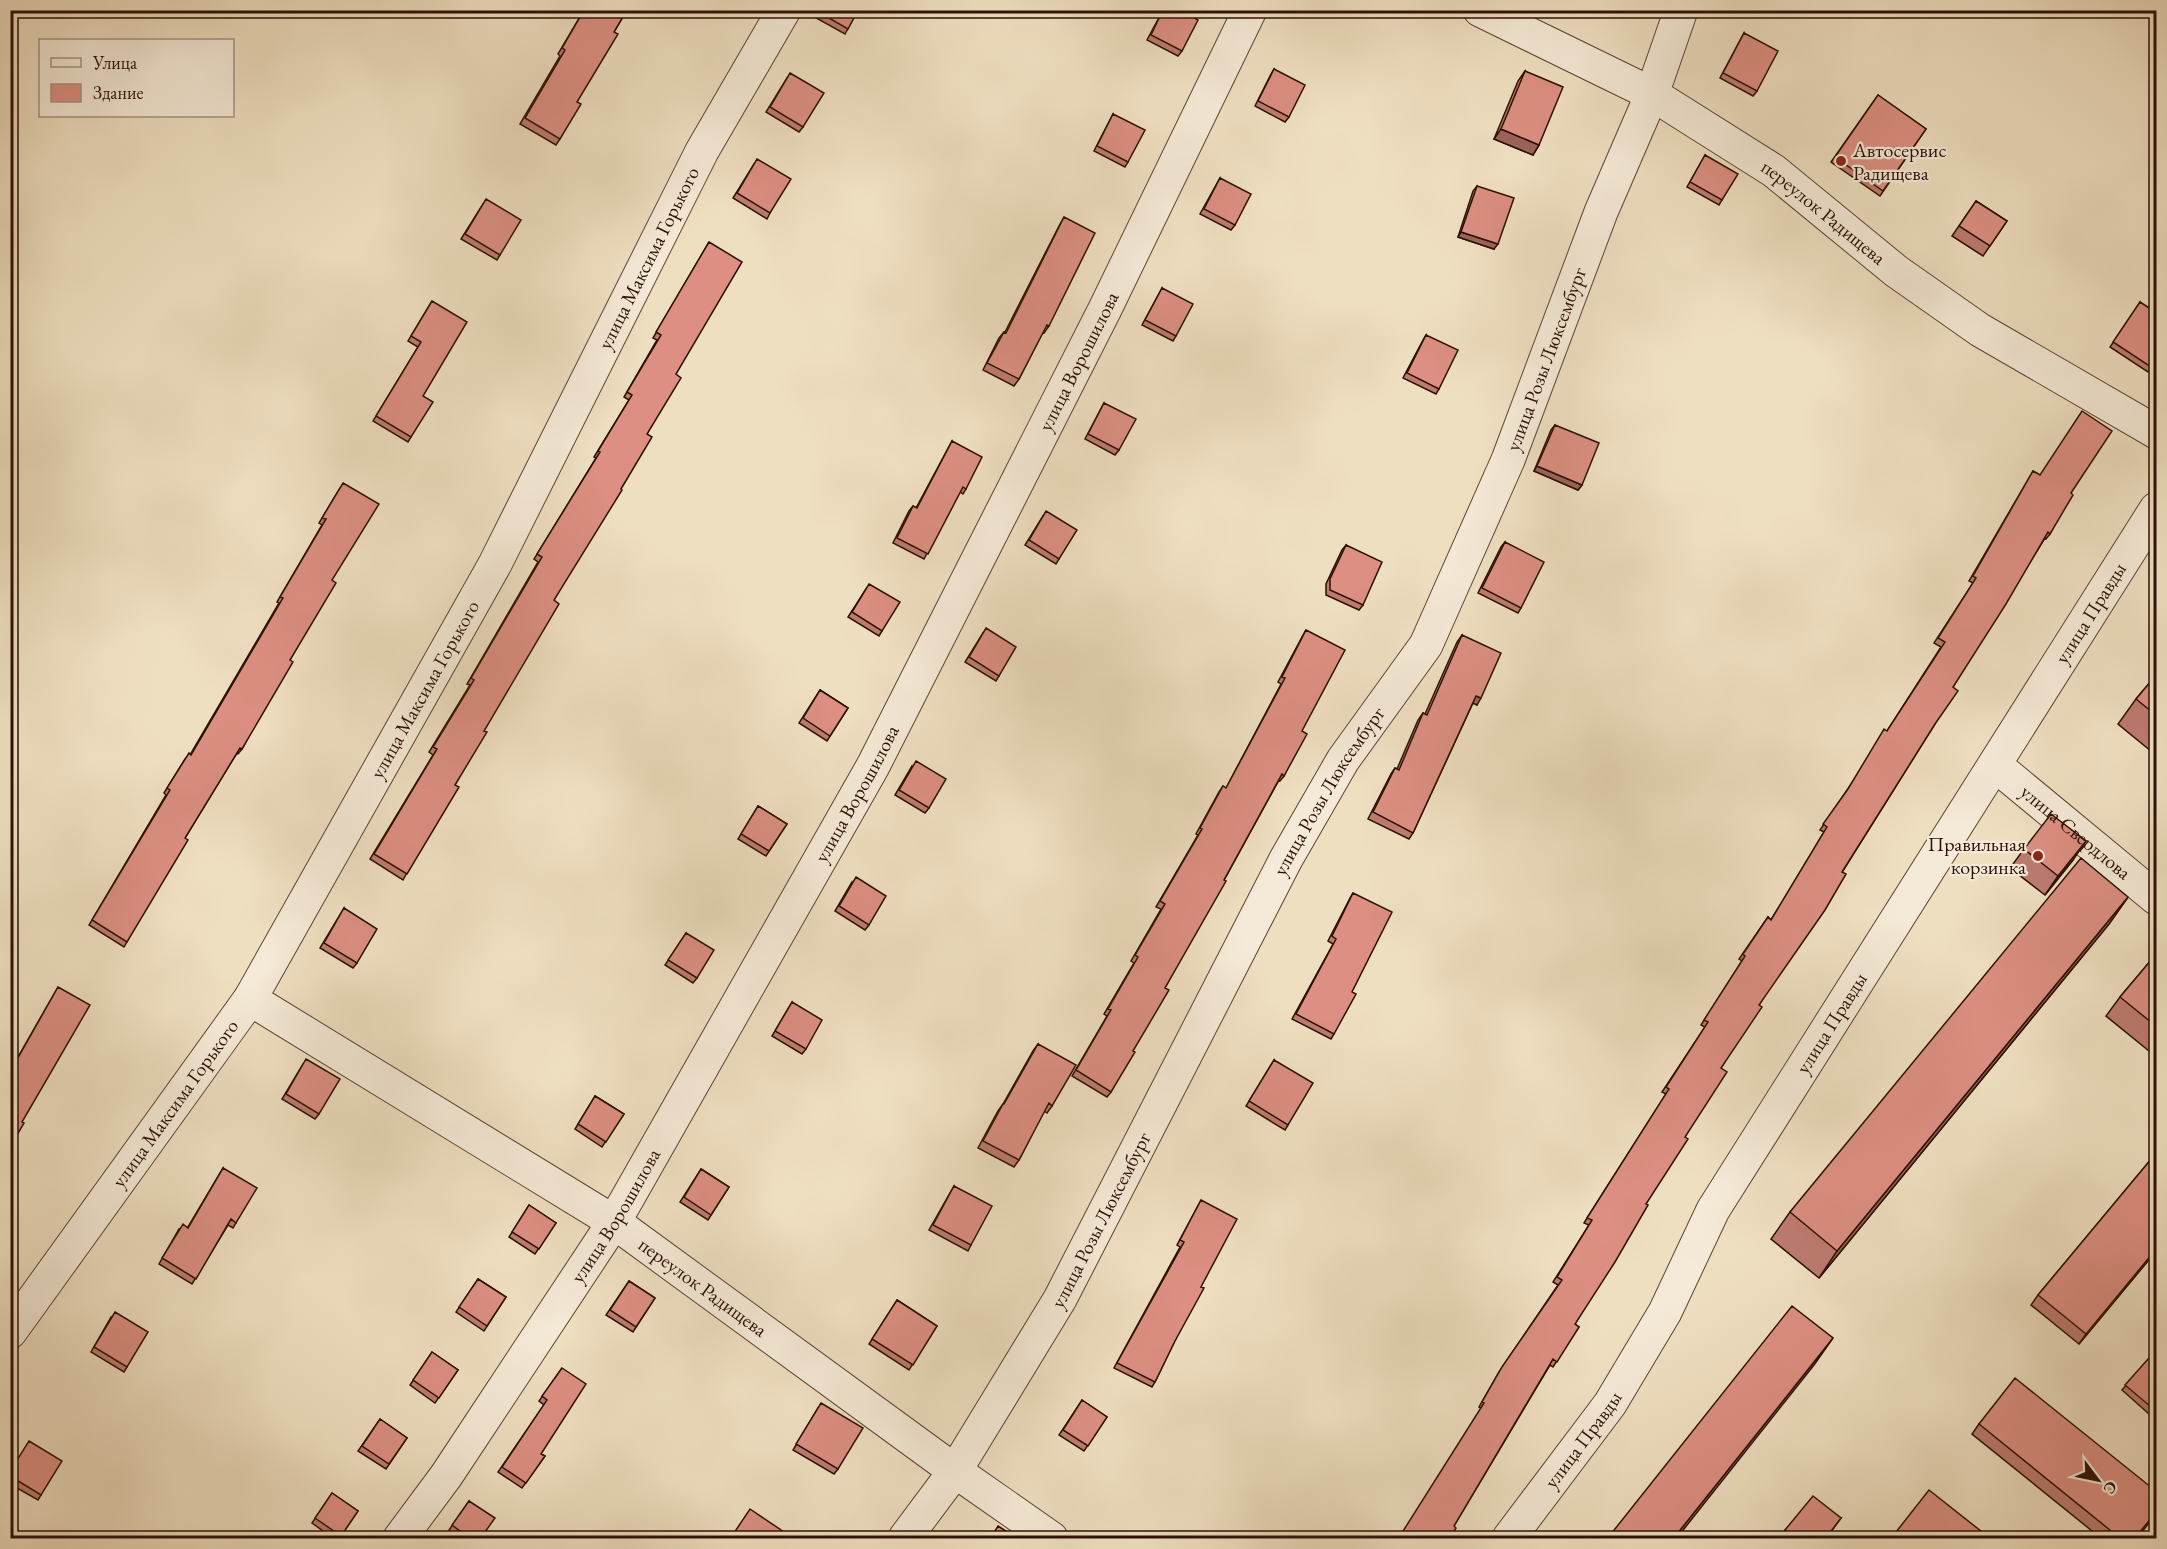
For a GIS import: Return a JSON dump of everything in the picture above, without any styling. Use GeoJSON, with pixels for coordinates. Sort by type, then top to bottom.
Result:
{"type":"FeatureCollection","features":[{"type":"Feature","properties":{"kind":"street","name":"улица Максима Горького"},"geometry":{"type":"LineString","coordinates":[[10,1332],[250,999],[495,564],[702,151],[784,10]]}},
{"type":"Feature","properties":{"kind":"street","name":"улица Ворошилова"},"geometry":{"type":"LineString","coordinates":[[400,1539],[446,1476],[614,1222],[873,766],[1105,309],[1250,10]]}},
{"type":"Feature","properties":{"kind":"street","name":"переулок Радищева"},"geometry":{"type":"LineString","coordinates":[[1480,10],[1652,94],[1774,171],[1896,271],[1980,330],[2157,432]]}},
{"type":"Feature","properties":{"kind":"street","name":"улица Розы Люксембург"},"geometry":{"type":"LineString","coordinates":[[905,1539],[955,1471],[1060,1299],[1292,849],[1343,760],[1426,645],[1508,460],[1601,212],[1652,94],[1681,10]]}},
{"type":"Feature","properties":{"kind":"street","name":"улица Правды"},"geometry":{"type":"LineString","coordinates":[[1509,1539],[1610,1404],[1665,1312],[1713,1210],[2157,509]]}},
{"type":"Feature","properties":{"kind":"street","name":"улица Свердлова"},"geometry":{"type":"LineString","coordinates":[[1995,765],[2157,898]]}},
{"type":"Feature","properties":{"kind":"street","name":"переулок Радищева"},"geometry":{"type":"LineString","coordinates":[[250,999],[614,1222],[1051,1539]]}},
{"type":"Feature","properties":{"kind":"building"},"geometry":{"type":"Polygon","coordinates":[[[584,10],[627,10],[614,32],[618,34],[577,102],[581,104],[560,139],[525,118],[565,50],[562,48],[584,10]]]}},
{"type":"Feature","properties":{"kind":"building"},"geometry":{"type":"Polygon","coordinates":[[[815,10],[858,10],[848,29],[815,10]]]}},
{"type":"Feature","properties":{"kind":"building"},"geometry":{"type":"Polygon","coordinates":[[[1163,10],[1181,10],[1198,20],[1182,51],[1151,35],[1163,10]]]}},
{"type":"Feature","properties":{"kind":"building"},"geometry":{"type":"Polygon","coordinates":[[[1744,33],[1778,51],[1757,91],[1723,73],[1744,33]]]}},
{"type":"Feature","properties":{"kind":"building"},"geometry":{"type":"Polygon","coordinates":[[[1274,69],[1305,85],[1289,117],[1258,101],[1274,69]]]}},
{"type":"Feature","properties":{"kind":"building"},"geometry":{"type":"Polygon","coordinates":[[[1525,71],[1563,87],[1539,145],[1501,129],[1525,71]]]}},
{"type":"Feature","properties":{"kind":"building"},"geometry":{"type":"Polygon","coordinates":[[[790,73],[824,93],[803,127],[770,107],[790,73]]]}},
{"type":"Feature","properties":{"kind":"building"},"geometry":{"type":"Polygon","coordinates":[[[1878,95],[1926,129],[1883,191],[1835,157],[1878,95]]]}},
{"type":"Feature","properties":{"kind":"building"},"geometry":{"type":"Polygon","coordinates":[[[1113,114],[1145,130],[1128,162],[1097,146],[1113,114]]]}},
{"type":"Feature","properties":{"kind":"building"},"geometry":{"type":"Polygon","coordinates":[[[1705,155],[1738,174],[1722,200],[1690,182],[1705,155]]]}},
{"type":"Feature","properties":{"kind":"building"},"geometry":{"type":"Polygon","coordinates":[[[757,159],[791,179],[770,213],[737,193],[757,159]]]}},
{"type":"Feature","properties":{"kind":"building"},"geometry":{"type":"Polygon","coordinates":[[[1220,178],[1251,194],[1235,225],[1204,209],[1220,178]]]}},
{"type":"Feature","properties":{"kind":"building"},"geometry":{"type":"Polygon","coordinates":[[[1477,186],[1514,198],[1498,244],[1461,232],[1477,186]]]}},
{"type":"Feature","properties":{"kind":"building"},"geometry":{"type":"Polygon","coordinates":[[[486,199],[521,220],[500,255],[465,234],[486,199]]]}},
{"type":"Feature","properties":{"kind":"building"},"geometry":{"type":"Polygon","coordinates":[[[1976,201],[2007,221],[1990,246],[1959,226],[1976,201]]]}},
{"type":"Feature","properties":{"kind":"building"},"geometry":{"type":"Polygon","coordinates":[[[1064,217],[1095,233],[1049,326],[1047,325],[1019,379],[987,363],[1004,332],[1006,333],[1064,217]]]}},
{"type":"Feature","properties":{"kind":"building"},"geometry":{"type":"Polygon","coordinates":[[[709,242],[742,262],[676,374],[681,378],[647,434],[652,437],[554,600],[559,604],[484,731],[487,732],[455,785],[459,787],[407,874],[374,854],[437,749],[433,747],[474,680],[471,678],[542,557],[537,554],[632,395],[627,392],[661,335],[656,332],[709,242]]]}},
{"type":"Feature","properties":{"kind":"building"},"geometry":{"type":"Polygon","coordinates":[[[1162,288],[1193,304],[1176,336],[1145,320],[1162,288]]]}},
{"type":"Feature","properties":{"kind":"building"},"geometry":{"type":"Polygon","coordinates":[[[432,301],[467,322],[423,396],[433,402],[411,437],[376,416],[421,342],[411,336],[432,301]]]}},
{"type":"Feature","properties":{"kind":"building"},"geometry":{"type":"Polygon","coordinates":[[[2140,302],[2157,313],[2157,359],[2151,367],[2113,342],[2140,302]]]}},
{"type":"Feature","properties":{"kind":"building"},"geometry":{"type":"Polygon","coordinates":[[[1426,335],[1458,350],[1439,389],[1407,373],[1426,335]]]}},
{"type":"Feature","properties":{"kind":"building"},"geometry":{"type":"Polygon","coordinates":[[[1104,403],[1136,419],[1119,450],[1088,434],[1104,403]]]}},
{"type":"Feature","properties":{"kind":"building"},"geometry":{"type":"Polygon","coordinates":[[[2082,411],[2112,431],[2071,493],[2073,495],[2050,534],[2048,532],[2006,604],[1953,687],[1958,691],[1842,872],[1846,874],[1825,910],[1759,1005],[1762,1007],[1721,1068],[1727,1072],[1685,1137],[1688,1139],[1646,1204],[1648,1205],[1615,1262],[1575,1324],[1579,1327],[1557,1362],[1553,1359],[1454,1526],[1456,1528],[1449,1539],[1398,1539],[1484,1403],[1482,1402],[1502,1367],[1562,1280],[1557,1277],[1592,1220],[1587,1218],[1669,1089],[1666,1087],[1708,1022],[1704,1020],[1745,956],[1743,954],[1768,917],[1771,920],[1827,827],[1823,824],[1848,789],[1884,729],[1887,731],[1945,642],[1938,638],[1976,578],[1973,576],[2033,471],[2040,475],[2082,411]]]}},
{"type":"Feature","properties":{"kind":"building"},"geometry":{"type":"Polygon","coordinates":[[[1555,425],[1599,443],[1582,485],[1537,466],[1555,425]]]}},
{"type":"Feature","properties":{"kind":"building"},"geometry":{"type":"Polygon","coordinates":[[[952,441],[982,457],[966,489],[963,487],[928,554],[897,538],[913,506],[917,508],[952,441]]]}},
{"type":"Feature","properties":{"kind":"building"},"geometry":{"type":"Polygon","coordinates":[[[343,483],[379,504],[332,580],[336,583],[290,660],[293,662],[242,749],[240,748],[185,838],[188,840],[127,942],[92,920],[170,790],[167,788],[189,753],[191,755],[283,598],[280,597],[326,519],[322,518],[343,483]]]}},
{"type":"Feature","properties":{"kind":"building"},"geometry":{"type":"Polygon","coordinates":[[[1046,511],[1077,530],[1059,559],[1029,540],[1046,511]]]}},
{"type":"Feature","properties":{"kind":"building"},"geometry":{"type":"Polygon","coordinates":[[[1505,542],[1544,562],[1521,608],[1482,588],[1505,542]]]}},
{"type":"Feature","properties":{"kind":"building"},"geometry":{"type":"Polygon","coordinates":[[[1346,545],[1382,562],[1363,605],[1330,590],[1330,579],[1346,545]]]}},
{"type":"Feature","properties":{"kind":"building"},"geometry":{"type":"Polygon","coordinates":[[[869,584],[900,602],[882,631],[852,612],[869,584]]]}},
{"type":"Feature","properties":{"kind":"building"},"geometry":{"type":"Polygon","coordinates":[[[986,628],[1016,647],[999,676],[969,657],[986,628]]]}},
{"type":"Feature","properties":{"kind":"building"},"geometry":{"type":"Polygon","coordinates":[[[1306,630],[1345,650],[1302,731],[1307,734],[1284,776],[1282,774],[1224,880],[1226,881],[1165,988],[1169,990],[1111,1092],[1076,1070],[1111,1010],[1108,1009],[1138,957],[1135,955],[1165,904],[1160,901],[1202,829],[1200,828],[1223,786],[1226,788],[1285,678],[1282,677],[1306,630]]]}},
{"type":"Feature","properties":{"kind":"building"},"geometry":{"type":"Polygon","coordinates":[[[1462,635],[1501,653],[1481,698],[1476,696],[1413,833],[1373,812],[1395,768],[1399,770],[1423,713],[1427,715],[1462,635]]]}},
{"type":"Feature","properties":{"kind":"building"},"geometry":{"type":"Polygon","coordinates":[[[2157,674],[2157,716],[2136,699],[2157,674]]]}},
{"type":"Feature","properties":{"kind":"building"},"geometry":{"type":"Polygon","coordinates":[[[820,690],[848,708],[830,736],[803,718],[820,690]]]}},
{"type":"Feature","properties":{"kind":"building"},"geometry":{"type":"Polygon","coordinates":[[[916,761],[946,779],[929,808],[899,790],[916,761]]]}},
{"type":"Feature","properties":{"kind":"building"},"geometry":{"type":"Polygon","coordinates":[[[758,806],[787,824],[769,851],[741,834],[758,806]]]}},
{"type":"Feature","properties":{"kind":"building"},"geometry":{"type":"Polygon","coordinates":[[[2051,814],[2086,841],[2058,876],[2024,849],[2051,814]]]}},
{"type":"Feature","properties":{"kind":"building"},"geometry":{"type":"Polygon","coordinates":[[[2081,858],[2128,897],[1837,1251],[1790,1212],[2081,858]]]}},
{"type":"Feature","properties":{"kind":"building"},"geometry":{"type":"Polygon","coordinates":[[[856,877],[886,896],[869,925],[839,906],[856,877]]]}},
{"type":"Feature","properties":{"kind":"building"},"geometry":{"type":"Polygon","coordinates":[[[1353,893],[1392,912],[1352,992],[1356,994],[1334,1034],[1296,1014],[1336,939],[1332,936],[1353,893]]]}},
{"type":"Feature","properties":{"kind":"building"},"geometry":{"type":"Polygon","coordinates":[[[344,908],[377,929],[357,963],[324,943],[344,908]]]}},
{"type":"Feature","properties":{"kind":"building"},"geometry":{"type":"Polygon","coordinates":[[[686,933],[714,950],[697,978],[668,960],[686,933]]]}},
{"type":"Feature","properties":{"kind":"building"},"geometry":{"type":"Polygon","coordinates":[[[2157,953],[2157,1027],[2120,997],[2157,953]]]}},
{"type":"Feature","properties":{"kind":"building"},"geometry":{"type":"Polygon","coordinates":[[[58,987],[90,1005],[22,1122],[24,1123],[10,1147],[10,1072],[58,987]]]}},
{"type":"Feature","properties":{"kind":"building"},"geometry":{"type":"Polygon","coordinates":[[[792,1002],[822,1020],[806,1049],[775,1031],[792,1002]]]}},
{"type":"Feature","properties":{"kind":"building"},"geometry":{"type":"Polygon","coordinates":[[[1038,1044],[1076,1065],[1052,1106],[1049,1103],[1019,1160],[983,1141],[1038,1044]]]}},
{"type":"Feature","properties":{"kind":"building"},"geometry":{"type":"Polygon","coordinates":[[[306,1059],[340,1079],[319,1114],[286,1094],[306,1059]]]}},
{"type":"Feature","properties":{"kind":"building"},"geometry":{"type":"Polygon","coordinates":[[[1274,1060],[1313,1083],[1288,1125],[1249,1101],[1274,1060]]]}},
{"type":"Feature","properties":{"kind":"building"},"geometry":{"type":"Polygon","coordinates":[[[595,1096],[624,1114],[606,1142],[578,1124],[595,1096]]]}},
{"type":"Feature","properties":{"kind":"building"},"geometry":{"type":"Polygon","coordinates":[[[2157,1152],[2157,1248],[2086,1334],[2038,1295],[2157,1152]]]}},
{"type":"Feature","properties":{"kind":"building"},"geometry":{"type":"Polygon","coordinates":[[[223,1168],[257,1188],[236,1223],[231,1219],[196,1279],[162,1258],[183,1224],[188,1228],[223,1168]]]}},
{"type":"Feature","properties":{"kind":"building"},"geometry":{"type":"Polygon","coordinates":[[[701,1169],[729,1187],[711,1215],[684,1197],[701,1169]]]}},
{"type":"Feature","properties":{"kind":"building"},"geometry":{"type":"Polygon","coordinates":[[[954,1186],[992,1206],[971,1245],[933,1225],[954,1186]]]}},
{"type":"Feature","properties":{"kind":"building"},"geometry":{"type":"Polygon","coordinates":[[[1201,1200],[1237,1219],[1155,1382],[1117,1363],[1184,1242],[1180,1240],[1201,1200]]]}},
{"type":"Feature","properties":{"kind":"building"},"geometry":{"type":"Polygon","coordinates":[[[529,1205],[556,1223],[539,1249],[512,1232],[529,1205]]]}},
{"type":"Feature","properties":{"kind":"building"},"geometry":{"type":"Polygon","coordinates":[[[478,1279],[506,1297],[487,1326],[459,1307],[478,1279]]]}},
{"type":"Feature","properties":{"kind":"building"},"geometry":{"type":"Polygon","coordinates":[[[629,1281],[655,1298],[636,1327],[610,1310],[629,1281]]]}},
{"type":"Feature","properties":{"kind":"building"},"geometry":{"type":"Polygon","coordinates":[[[897,1300],[937,1326],[913,1365],[872,1339],[897,1300]]]}},
{"type":"Feature","properties":{"kind":"building"},"geometry":{"type":"Polygon","coordinates":[[[1792,1306],[1833,1338],[1673,1539],[1607,1539],[1792,1306]]]}},
{"type":"Feature","properties":{"kind":"building"},"geometry":{"type":"Polygon","coordinates":[[[115,1312],[148,1332],[127,1367],[94,1347],[115,1312]]]}},
{"type":"Feature","properties":{"kind":"building"},"geometry":{"type":"Polygon","coordinates":[[[2157,1349],[2157,1412],[2125,1385],[2157,1349]]]}},
{"type":"Feature","properties":{"kind":"building"},"geometry":{"type":"Polygon","coordinates":[[[432,1352],[458,1370],[439,1398],[413,1380],[432,1352]]]}},
{"type":"Feature","properties":{"kind":"building"},"geometry":{"type":"Polygon","coordinates":[[[562,1368],[586,1384],[541,1454],[545,1456],[526,1483],[502,1467],[547,1400],[542,1396],[562,1368]]]}},
{"type":"Feature","properties":{"kind":"building"},"geometry":{"type":"Polygon","coordinates":[[[2015,1378],[2157,1492],[2157,1511],[2134,1539],[2121,1539],[1979,1424],[2015,1378]]]}},
{"type":"Feature","properties":{"kind":"building"},"geometry":{"type":"Polygon","coordinates":[[[1082,1400],[1107,1417],[1088,1446],[1063,1430],[1082,1400]]]}},
{"type":"Feature","properties":{"kind":"building"},"geometry":{"type":"Polygon","coordinates":[[[821,1403],[863,1428],[838,1469],[796,1444],[821,1403]]]}},
{"type":"Feature","properties":{"kind":"building"},"geometry":{"type":"Polygon","coordinates":[[[380,1419],[407,1438],[389,1464],[362,1446],[380,1419]]]}},
{"type":"Feature","properties":{"kind":"building"},"geometry":{"type":"Polygon","coordinates":[[[29,1441],[62,1461],[41,1495],[10,1476],[10,1471],[29,1441]]]}},
{"type":"Feature","properties":{"kind":"building"},"geometry":{"type":"Polygon","coordinates":[[[1929,1490],[1991,1539],[1904,1539],[1896,1532],[1929,1490]]]}},
{"type":"Feature","properties":{"kind":"building"},"geometry":{"type":"Polygon","coordinates":[[[332,1493],[358,1511],[341,1536],[315,1518],[332,1493]]]}},
{"type":"Feature","properties":{"kind":"building"},"geometry":{"type":"Polygon","coordinates":[[[1813,1496],[1841,1518],[1825,1539],[1795,1539],[1785,1530],[1813,1496]]]}},
{"type":"Feature","properties":{"kind":"building"},"geometry":{"type":"Polygon","coordinates":[[[469,1501],[495,1518],[480,1539],[471,1539],[452,1525],[469,1501]]]}},
{"type":"Feature","properties":{"kind":"building"},"geometry":{"type":"Polygon","coordinates":[[[750,1509],[784,1532],[780,1539],[730,1539],[750,1509]]]}},
{"type":"Feature","properties":{"kind":"building"},"geometry":{"type":"Polygon","coordinates":[[[998,1526],[1018,1539],[990,1539],[998,1526]]]}},
{"type":"Feature","properties":{"kind":"place","name":"Автосервис Радищева"},"geometry":{"type":"Point","coordinates":[1841,161]}},
{"type":"Feature","properties":{"kind":"place","name":"Правильная корзинка"},"geometry":{"type":"Point","coordinates":[2038,856]}}]}
